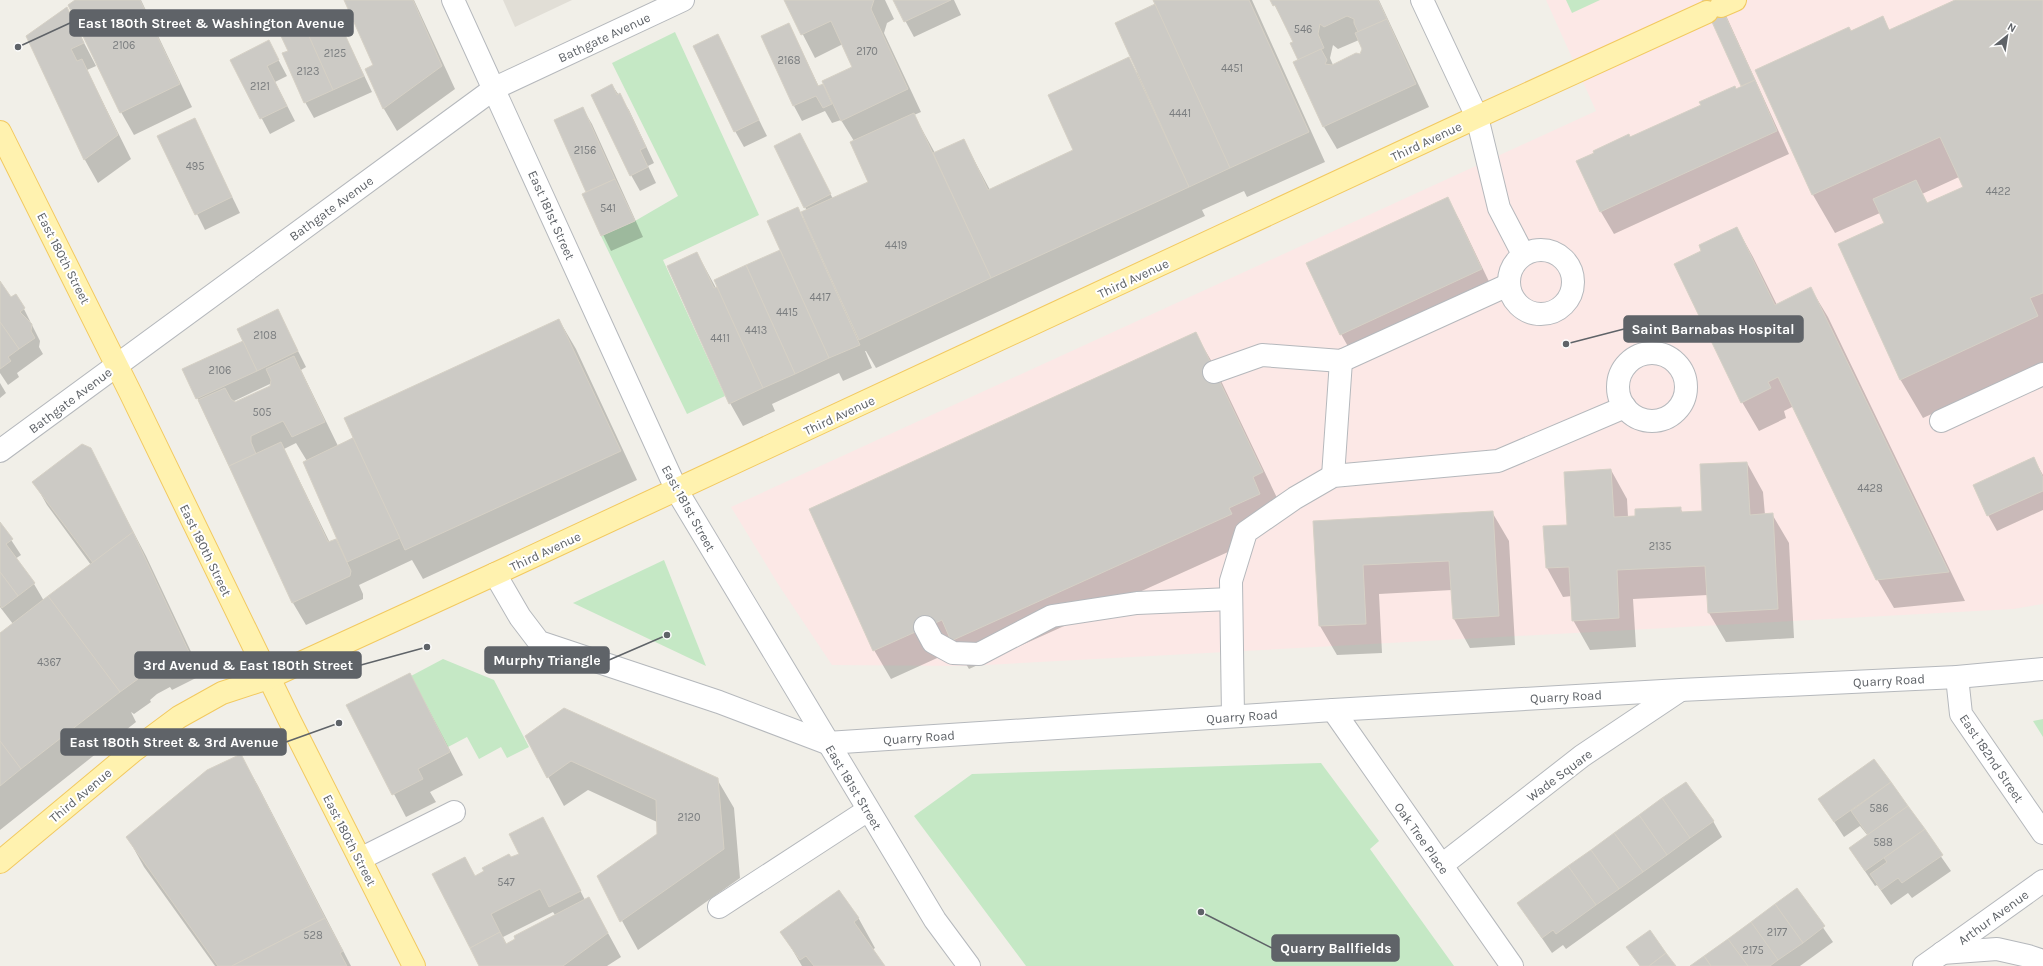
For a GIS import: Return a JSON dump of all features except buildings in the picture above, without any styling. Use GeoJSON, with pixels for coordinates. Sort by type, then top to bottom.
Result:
{"type":"FeatureCollection","features":[{"type":"Feature","properties":{"kind":"main road","name":"Third Avenue"},"geometry":{"type":"LineString","coordinates":[[0,862],[132,752],[178,717],[222,693],[268,678],[677,491],[1477,117],[1721,6]]}},
{"type":"Feature","properties":{"kind":"main road","name":"East 180th Street"},"geometry":{"type":"LineString","coordinates":[[0,132],[117,365],[268,678],[414,966]]}},
{"type":"Feature","properties":{"kind":"street","name":"East 181st Street"},"geometry":{"type":"LineString","coordinates":[[454,0],[677,491],[827,744],[935,920],[969,966]]}},
{"type":"Feature","properties":{"kind":"street","name":"Bathgate Avenue"},"geometry":{"type":"LineString","coordinates":[[0,451],[495,88],[683,0]]}},
{"type":"Feature","properties":{"kind":"street"},"geometry":{"type":"LineString","coordinates":[[1422,0],[1477,117],[1499,208],[1523,254]]}},
{"type":"Feature","properties":{"kind":"street"},"geometry":{"type":"LineString","coordinates":[[1534,250],[1545,250],[1556,253],[1565,260],[1571,269],[1573,280],[1572,291],[1567,301],[1559,309],[1549,314],[1537,314],[1527,311],[1517,305],[1511,296],[1508,285],[1511,268],[1523,254],[1534,250]]}},
{"type":"Feature","properties":{"kind":"street"},"geometry":{"type":"LineString","coordinates":[[1214,372],[1262,354],[1341,361],[1508,285]]}},
{"type":"Feature","properties":{"kind":"street"},"geometry":{"type":"LineString","coordinates":[[1333,476],[1341,361]]}},
{"type":"Feature","properties":{"kind":"street"},"geometry":{"type":"LineString","coordinates":[[1941,421],[2043,374]]}},
{"type":"Feature","properties":{"kind":"street"},"geometry":{"type":"LineString","coordinates":[[1233,716],[1231,582],[1246,532],[1295,498],[1333,476],[1498,461],[1625,407]]}},
{"type":"Feature","properties":{"kind":"street","name":"Quarry Road"},"geometry":{"type":"LineString","coordinates":[[495,574],[520,617],[539,642],[719,702],[827,744],[1233,716],[1680,690],[1957,677],[2043,669]]}},
{"type":"Feature","properties":{"kind":"street"},"geometry":{"type":"LineString","coordinates":[[925,627],[933,642],[953,652],[979,654],[1052,616],[1137,602],[1231,599]]}},
{"type":"Feature","properties":{"kind":"street","name":"East 182nd Street"},"geometry":{"type":"LineString","coordinates":[[1957,677],[1961,714],[2043,833]]}},
{"type":"Feature","properties":{"kind":"street","name":"Wade Square"},"geometry":{"type":"LineString","coordinates":[[1442,865],[1582,756],[1680,690]]}},
{"type":"Feature","properties":{"kind":"street","name":"Oak Tree Place"},"geometry":{"type":"LineString","coordinates":[[1333,710],[1512,966]]}},
{"type":"Feature","properties":{"kind":"street"},"geometry":{"type":"LineString","coordinates":[[719,907],[868,810]]}},
{"type":"Feature","properties":{"kind":"street"},"geometry":{"type":"LineString","coordinates":[[360,859],[454,812]]}},
{"type":"Feature","properties":{"kind":"street","name":"Arthur Avenue"},"geometry":{"type":"LineString","coordinates":[[1924,966],[2043,881]]}},
{"type":"Feature","properties":{"kind":"street","name":"Arthur Avenue"},"geometry":{"type":"LineString","coordinates":[[1942,953],[1997,949],[2043,961]]}},
{"type":"Feature","properties":{"kind":"shaded area"},"geometry":{"type":"Polygon","coordinates":[[[503,0],[572,0],[515,27],[503,0]]]}},
{"type":"Feature","properties":{"kind":"shaded area"},"geometry":{"type":"Polygon","coordinates":[[[1546,0],[2043,0],[2043,604],[2013,609],[967,666],[832,665],[778,584],[731,507],[1596,111],[1546,0]]]}},
{"type":"Feature","properties":{"kind":"green space"},"geometry":{"type":"Polygon","coordinates":[[[1566,0],[1600,0],[1572,13],[1566,0]]]}},
{"type":"Feature","properties":{"kind":"green space"},"geometry":{"type":"Polygon","coordinates":[[[675,32],[759,215],[663,260],[725,396],[687,414],[601,236],[635,221],[678,196],[612,63],[675,32]]]}},
{"type":"Feature","properties":{"kind":"green space"},"geometry":{"type":"Polygon","coordinates":[[[664,560],[706,666],[573,603],[664,560]]]}},
{"type":"Feature","properties":{"kind":"green space"},"geometry":{"type":"Polygon","coordinates":[[[443,659],[494,680],[529,747],[507,758],[501,747],[479,759],[467,737],[448,747],[411,676],[443,659]]]}},
{"type":"Feature","properties":{"kind":"green space"},"geometry":{"type":"Polygon","coordinates":[[[2043,719],[2043,737],[2033,721],[2043,719]]]}},
{"type":"Feature","properties":{"kind":"green space"},"geometry":{"type":"Polygon","coordinates":[[[1321,763],[1379,841],[1370,849],[1454,966],[1026,966],[914,816],[972,774],[1321,763]]]}},
{"type":"Feature","properties":{"kind":"place","name":"East 180th Street & Washington Avenue"},"geometry":{"type":"Point","coordinates":[18,47]}},
{"type":"Feature","properties":{"kind":"place","name":"Saint Barnabas Hospital"},"geometry":{"type":"Point","coordinates":[1566,344]}},
{"type":"Feature","properties":{"kind":"place","name":"Murphy Triangle"},"geometry":{"type":"Point","coordinates":[667,635]}},
{"type":"Feature","properties":{"kind":"place","name":"3rd Avenud & East 180th Street"},"geometry":{"type":"Point","coordinates":[427,647]}},
{"type":"Feature","properties":{"kind":"place","name":"East 180th Street & 3rd Avenue"},"geometry":{"type":"Point","coordinates":[339,723]}},
{"type":"Feature","properties":{"kind":"place","name":"Quarry Ballfields"},"geometry":{"type":"Point","coordinates":[1201,912]}}]}
